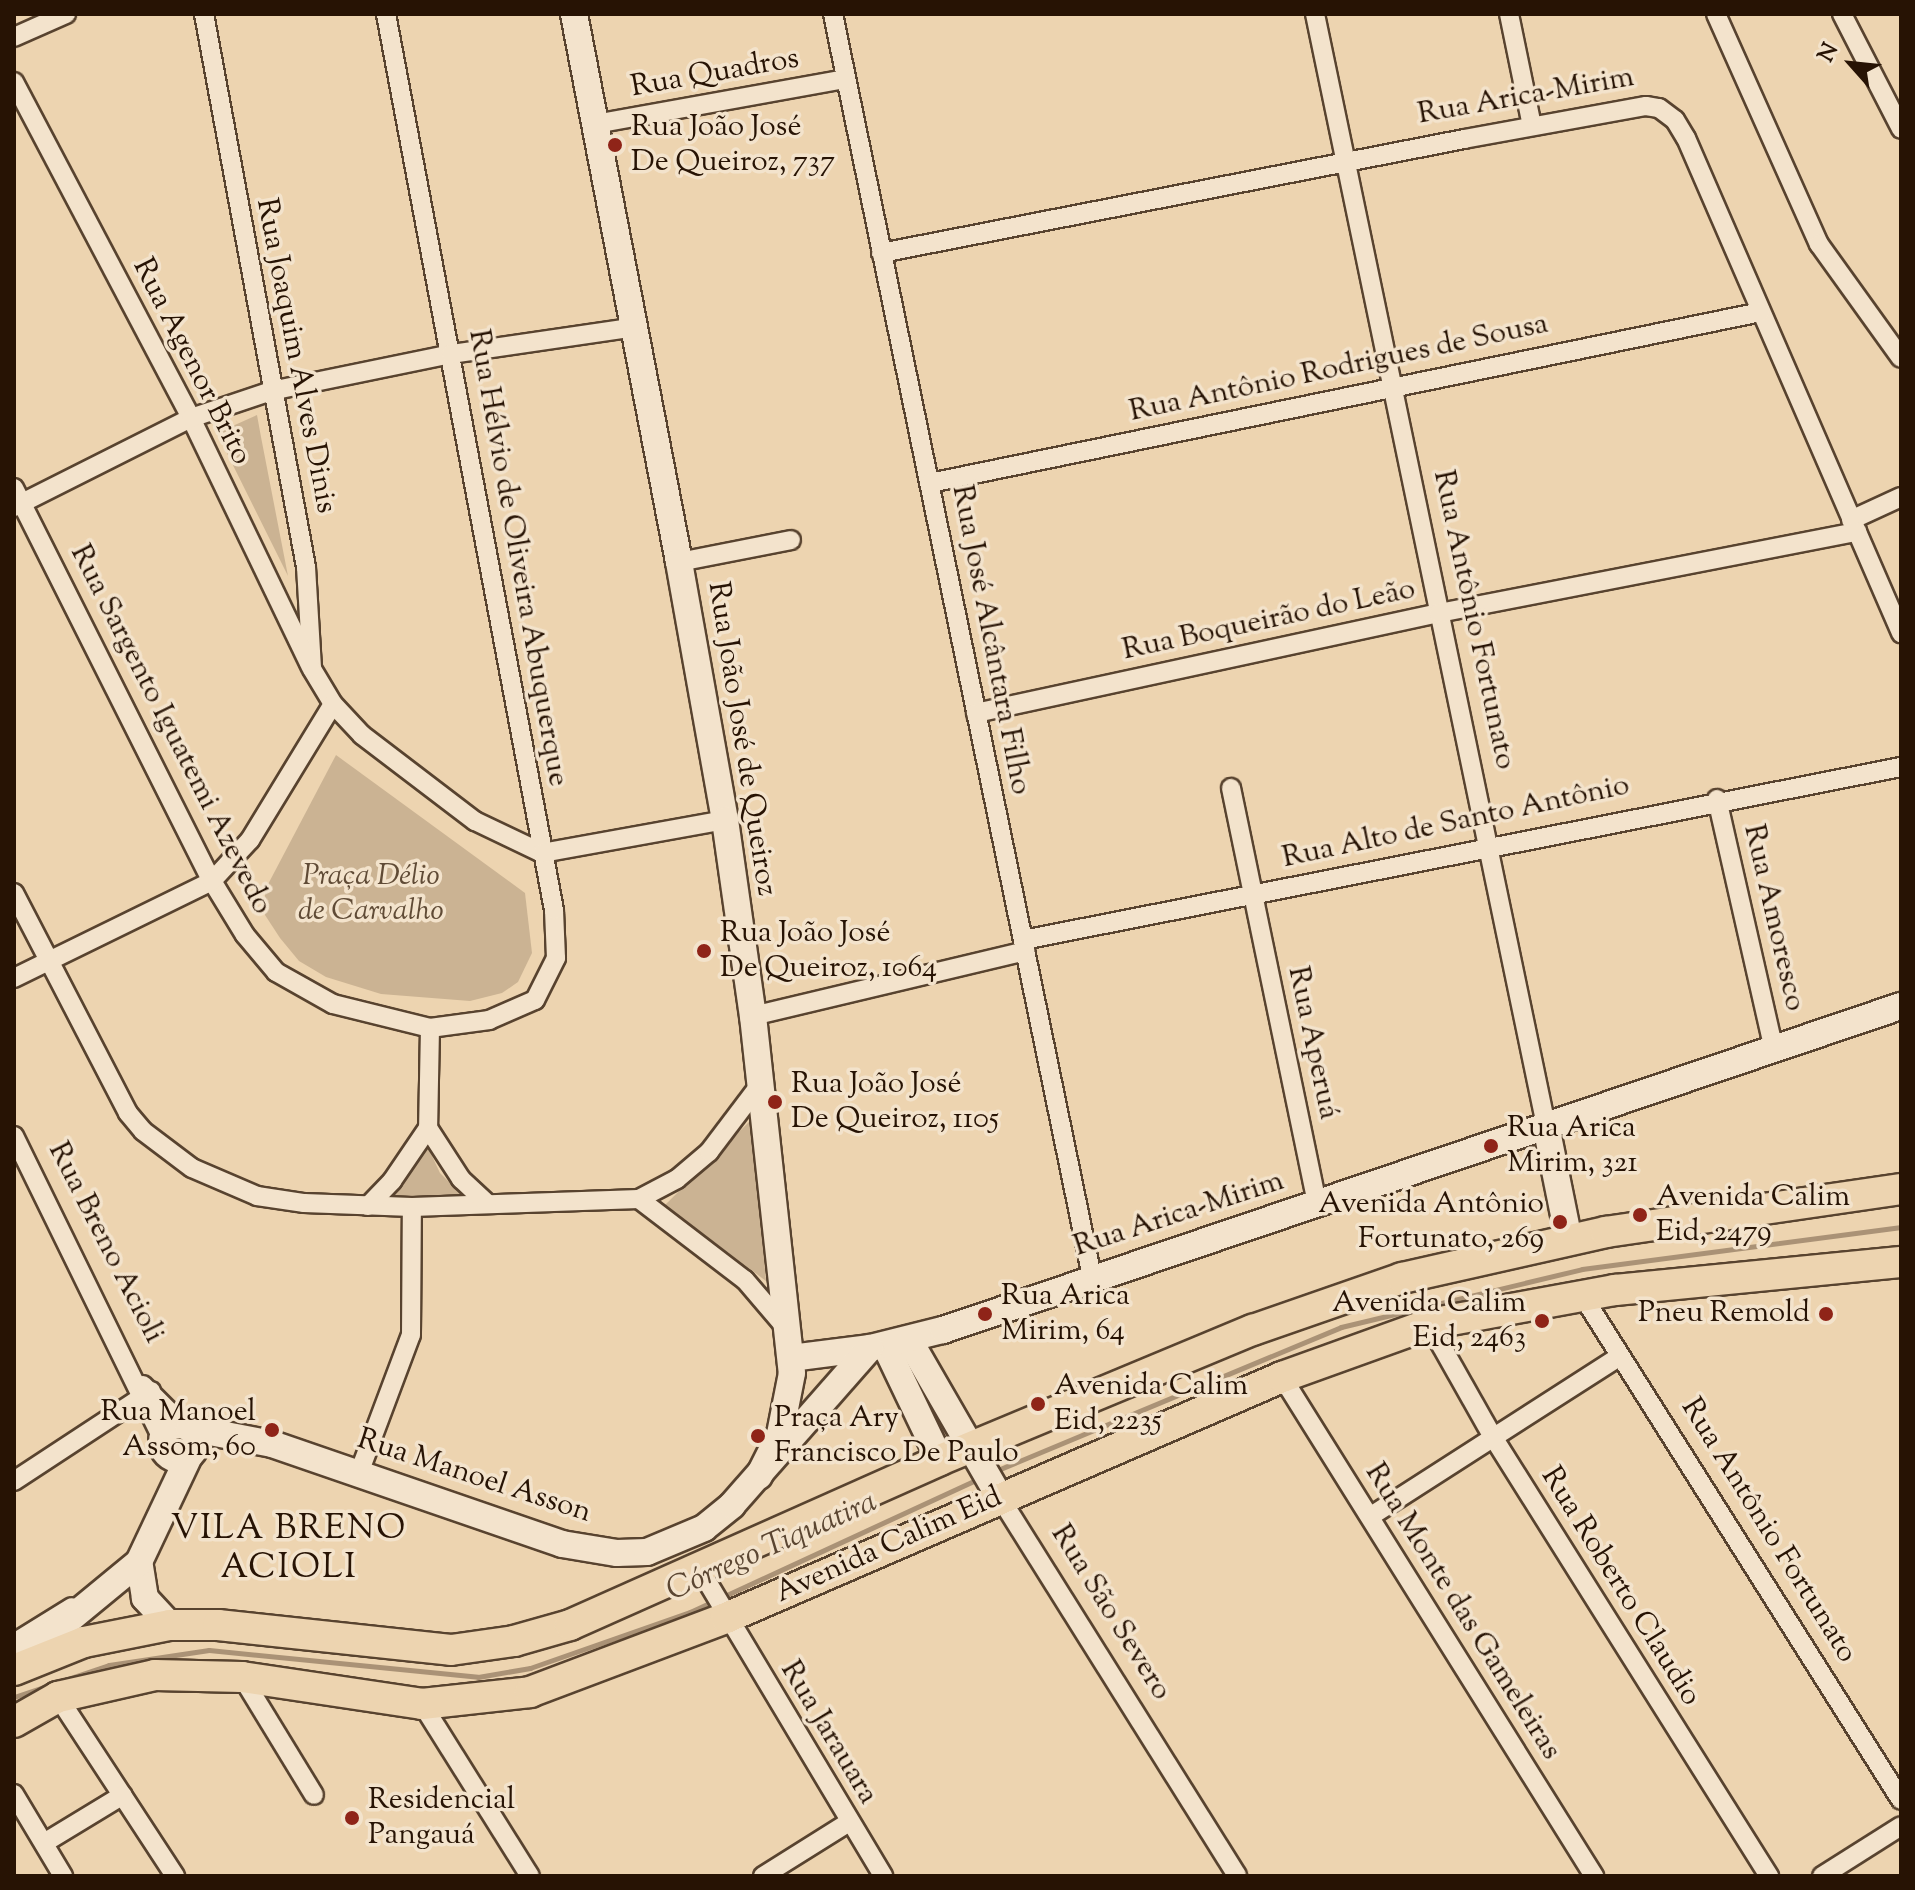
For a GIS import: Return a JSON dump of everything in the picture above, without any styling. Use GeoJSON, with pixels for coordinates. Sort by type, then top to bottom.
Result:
{"type":"FeatureCollection","features":[{"type":"Feature","properties":{"kind":"main road","name":"Avenida Calim Eid"},"geometry":{"type":"LineString","coordinates":[[14,1722],[58,1697],[155,1675],[242,1677],[422,1704],[530,1692],[726,1618],[986,1474],[1316,1307],[1402,1278],[1569,1240],[1901,1189]]}},
{"type":"Feature","properties":{"kind":"main road","name":"Avenida Calim Eid"},"geometry":{"type":"LineString","coordinates":[[14,1668],[84,1642],[170,1625],[218,1625],[390,1646],[480,1648],[570,1625],[940,1460],[986,1474],[1282,1377],[1429,1324],[1582,1295],[1901,1262]]}},
{"type":"Feature","properties":{"kind":"street"},"geometry":{"type":"LineString","coordinates":[[14,37],[66,14]]}},
{"type":"Feature","properties":{"kind":"street","name":"Rua Joaquim Alves Dinis"},"geometry":{"type":"LineString","coordinates":[[204,14],[271,391],[306,567],[312,669],[333,704]]}},
{"type":"Feature","properties":{"kind":"street","name":"Rua Hélvio de Oliveira Abuquerque"},"geometry":{"type":"LineString","coordinates":[[386,14],[556,937],[549,980],[535,1000],[515,1013],[430,1028]]}},
{"type":"Feature","properties":{"kind":"street","name":"Rua João José de Queiroz"},"geometry":{"type":"LineString","coordinates":[[574,14],[679,562],[725,820],[753,1016],[791,1358],[787,1413],[759,1476]]}},
{"type":"Feature","properties":{"kind":"street","name":"Rua Antônio Fortunato"},"geometry":{"type":"LineString","coordinates":[[1315,14],[1569,1240]]}},
{"type":"Feature","properties":{"kind":"street"},"geometry":{"type":"LineString","coordinates":[[1509,14],[1532,126]]}},
{"type":"Feature","properties":{"kind":"street"},"geometry":{"type":"LineString","coordinates":[[1716,14],[1819,244],[1901,358]]}},
{"type":"Feature","properties":{"kind":"street"},"geometry":{"type":"LineString","coordinates":[[1842,14],[1901,129]]}},
{"type":"Feature","properties":{"kind":"street","name":"Rua José Alcântara Filho"},"geometry":{"type":"LineString","coordinates":[[837,15],[846,79],[881,253],[1092,1277]]}},
{"type":"Feature","properties":{"kind":"street","name":"Rua Quadros"},"geometry":{"type":"LineString","coordinates":[[595,124],[846,79]]}},
{"type":"Feature","properties":{"kind":"street","name":"Rua Agenor Brito"},"geometry":{"type":"LineString","coordinates":[[14,82],[191,418],[312,669]]}},
{"type":"Feature","properties":{"kind":"street","name":"Rua Arica-Mirim"},"geometry":{"type":"LineString","coordinates":[[881,253],[1532,126],[1646,106],[1667,113],[1686,138],[1901,633]]}},
{"type":"Feature","properties":{"kind":"street","name":"Rua Antônio Rodrigues de Sousa"},"geometry":{"type":"LineString","coordinates":[[930,483],[1390,385],[1761,312]]}},
{"type":"Feature","properties":{"kind":"street"},"geometry":{"type":"LineString","coordinates":[[16,499],[191,418],[271,391],[451,354],[635,327]]}},
{"type":"Feature","properties":{"kind":"street","name":"Rua Boqueirão do Leão"},"geometry":{"type":"LineString","coordinates":[[976,713],[1854,526],[1901,497]]}},
{"type":"Feature","properties":{"kind":"street","name":"Rua Sargento Iguatemi Azevedo"},"geometry":{"type":"LineString","coordinates":[[16,499],[212,881],[258,952],[294,985],[333,1004],[430,1028]]}},
{"type":"Feature","properties":{"kind":"street"},"geometry":{"type":"LineString","coordinates":[[679,562],[791,540]]}},
{"type":"Feature","properties":{"kind":"street"},"geometry":{"type":"LineString","coordinates":[[14,978],[212,881],[250,840],[333,704],[362,735],[442,798],[507,838],[542,853],[725,820]]}},
{"type":"Feature","properties":{"kind":"street","name":"Rua Alto de Santo Antônio"},"geometry":{"type":"LineString","coordinates":[[753,1016],[1024,945],[1252,894],[1487,844],[1901,767]]}},
{"type":"Feature","properties":{"kind":"street","name":"Rua Aperuá"},"geometry":{"type":"LineString","coordinates":[[1231,788],[1317,1203]]}},
{"type":"Feature","properties":{"kind":"street","name":"Rua Amoresco"},"geometry":{"type":"LineString","coordinates":[[1717,799],[1774,1049]]}},
{"type":"Feature","properties":{"kind":"street"},"geometry":{"type":"LineString","coordinates":[[14,893],[128,1113],[163,1150],[192,1168],[257,1196],[412,1207],[639,1199],[677,1179],[709,1152],[759,1086]]}},
{"type":"Feature","properties":{"kind":"street","name":"Rua Arica-Mirim"},"geometry":{"type":"LineString","coordinates":[[791,1358],[888,1345],[1901,1006]]}},
{"type":"Feature","properties":{"kind":"street"},"geometry":{"type":"LineString","coordinates":[[368,1206],[392,1181],[428,1128],[430,1028]]}},
{"type":"Feature","properties":{"kind":"street"},"geometry":{"type":"LineString","coordinates":[[428,1128],[461,1179],[487,1203]]}},
{"type":"Feature","properties":{"kind":"street","name":"Rua Breno Acioli"},"geometry":{"type":"LineString","coordinates":[[14,1136],[143,1390],[180,1442]]}},
{"type":"Feature","properties":{"kind":"street"},"geometry":{"type":"LineString","coordinates":[[639,1199],[745,1280],[788,1330]]}},
{"type":"Feature","properties":{"kind":"street"},"geometry":{"type":"LineString","coordinates":[[359,1473],[411,1335],[412,1207]]}},
{"type":"Feature","properties":{"kind":"street","name":"Rua Antônio Fortunato"},"geometry":{"type":"LineString","coordinates":[[1582,1295],[1901,1800]]}},
{"type":"Feature","properties":{"kind":"street","name":"Rua Roberto Claudio"},"geometry":{"type":"LineString","coordinates":[[1429,1324],[1493,1437],[1769,1876]]}},
{"type":"Feature","properties":{"kind":"street"},"geometry":{"type":"LineString","coordinates":[[759,1476],[888,1345],[940,1460]]}},
{"type":"Feature","properties":{"kind":"street","name":"Rua São Severo"},"geometry":{"type":"LineString","coordinates":[[888,1345],[986,1474],[1237,1876]]}},
{"type":"Feature","properties":{"kind":"street"},"geometry":{"type":"LineString","coordinates":[[1371,1516],[1620,1356]]}},
{"type":"Feature","properties":{"kind":"street","name":"Rua Monte das Gameleiras"},"geometry":{"type":"LineString","coordinates":[[1282,1377],[1594,1876]]}},
{"type":"Feature","properties":{"kind":"street"},"geometry":{"type":"LineString","coordinates":[[14,1481],[143,1390]]}},
{"type":"Feature","properties":{"kind":"street","name":"Rua Manoel Asson"},"geometry":{"type":"LineString","coordinates":[[180,1442],[242,1439],[359,1473],[519,1531],[617,1553],[661,1549],[704,1528],[759,1476]]}},
{"type":"Feature","properties":{"kind":"street"},"geometry":{"type":"LineString","coordinates":[[14,1668],[139,1562],[163,1508],[180,1442]]}},
{"type":"Feature","properties":{"kind":"street"},"geometry":{"type":"LineString","coordinates":[[139,1562],[145,1598],[170,1625]]}},
{"type":"Feature","properties":{"kind":"street","name":"Rua Jarauara"},"geometry":{"type":"LineString","coordinates":[[699,1568],[726,1618],[883,1876]]}},
{"type":"Feature","properties":{"kind":"street"},"geometry":{"type":"LineString","coordinates":[[14,1643],[61,1612],[97,1600]]}},
{"type":"Feature","properties":{"kind":"street"},"geometry":{"type":"LineString","coordinates":[[242,1677],[314,1795]]}},
{"type":"Feature","properties":{"kind":"street"},"geometry":{"type":"LineString","coordinates":[[58,1697],[175,1876]]}},
{"type":"Feature","properties":{"kind":"street"},"geometry":{"type":"LineString","coordinates":[[422,1704],[530,1876]]}},
{"type":"Feature","properties":{"kind":"street"},"geometry":{"type":"LineString","coordinates":[[14,1794],[63,1876]]}},
{"type":"Feature","properties":{"kind":"street"},"geometry":{"type":"LineString","coordinates":[[44,1843],[123,1795]]}},
{"type":"Feature","properties":{"kind":"street"},"geometry":{"type":"LineString","coordinates":[[763,1876],[849,1822]]}},
{"type":"Feature","properties":{"kind":"street"},"geometry":{"type":"LineString","coordinates":[[1822,1876],[1901,1826]]}},
{"type":"Feature","properties":{"kind":"green space"},"geometry":{"type":"Polygon","coordinates":[[[257,415],[261,437],[288,576],[217,433],[257,415]]]}},
{"type":"Feature","properties":{"kind":"green space","name":"Praça Délio de Carvalho"},"geometry":{"type":"Polygon","coordinates":[[[336,755],[525,893],[532,953],[518,982],[502,993],[470,1001],[381,994],[326,977],[299,961],[280,938],[265,915],[265,890],[336,755]]]}},
{"type":"Feature","properties":{"kind":"green space"},"geometry":{"type":"Polygon","coordinates":[[[752,1119],[766,1281],[665,1205],[752,1119]]]}},
{"type":"Feature","properties":{"kind":"green space"},"geometry":{"type":"Polygon","coordinates":[[[424,1139],[440,1173],[468,1201],[380,1201],[424,1139]]]}},
{"type":"Feature","properties":{"kind":"waterway","name":"Córrego Tiquatira"},"geometry":{"type":"LineString","coordinates":[[993,1472],[1341,1327],[1582,1269],[1901,1227]]}},
{"type":"Feature","properties":{"kind":"waterway","name":"Córrego Tiquatira"},"geometry":{"type":"LineString","coordinates":[[14,1697],[109,1665],[209,1650],[478,1677],[530,1668],[690,1612],[980,1478]]}},
{"type":"Feature","properties":{"kind":"place","name":"Rua João José De Queiroz, 737"},"geometry":{"type":"Point","coordinates":[615,145]}},
{"type":"Feature","properties":{"kind":"place","name":"Rua João José De Queiroz, 1064"},"geometry":{"type":"Point","coordinates":[704,951]}},
{"type":"Feature","properties":{"kind":"place","name":"Rua João José De Queiroz, 1105"},"geometry":{"type":"Point","coordinates":[775,1102]}},
{"type":"Feature","properties":{"kind":"place","name":"Rua Arica Mirim, 321"},"geometry":{"type":"Point","coordinates":[1491,1146]}},
{"type":"Feature","properties":{"kind":"place","name":"Avenida Calim Eid, 2479"},"geometry":{"type":"Point","coordinates":[1640,1215]}},
{"type":"Feature","properties":{"kind":"place","name":"Avenida Antônio Fortunato, 269"},"geometry":{"type":"Point","coordinates":[1560,1222]}},
{"type":"Feature","properties":{"kind":"place","name":"Rua Arica Mirim, 64"},"geometry":{"type":"Point","coordinates":[985,1314]}},
{"type":"Feature","properties":{"kind":"place","name":"Pneu Remold"},"geometry":{"type":"Point","coordinates":[1826,1314]}},
{"type":"Feature","properties":{"kind":"place","name":"Avenida Calim Eid, 2463"},"geometry":{"type":"Point","coordinates":[1542,1321]}},
{"type":"Feature","properties":{"kind":"place","name":"Avenida Calim Eid, 2235"},"geometry":{"type":"Point","coordinates":[1038,1404]}},
{"type":"Feature","properties":{"kind":"place","name":"Rua Manoel Assom, 60"},"geometry":{"type":"Point","coordinates":[272,1430]}},
{"type":"Feature","properties":{"kind":"place","name":"Praça Ary Francisco De Paulo"},"geometry":{"type":"Point","coordinates":[758,1436]}},
{"type":"Feature","properties":{"kind":"place","name":"Residencial Pangauá"},"geometry":{"type":"Point","coordinates":[352,1818]}},
{"type":"Feature","properties":{"kind":"district","name":"VILA BRENO ACIOLI"},"geometry":{"type":"Point","coordinates":[289,1548]}}]}
